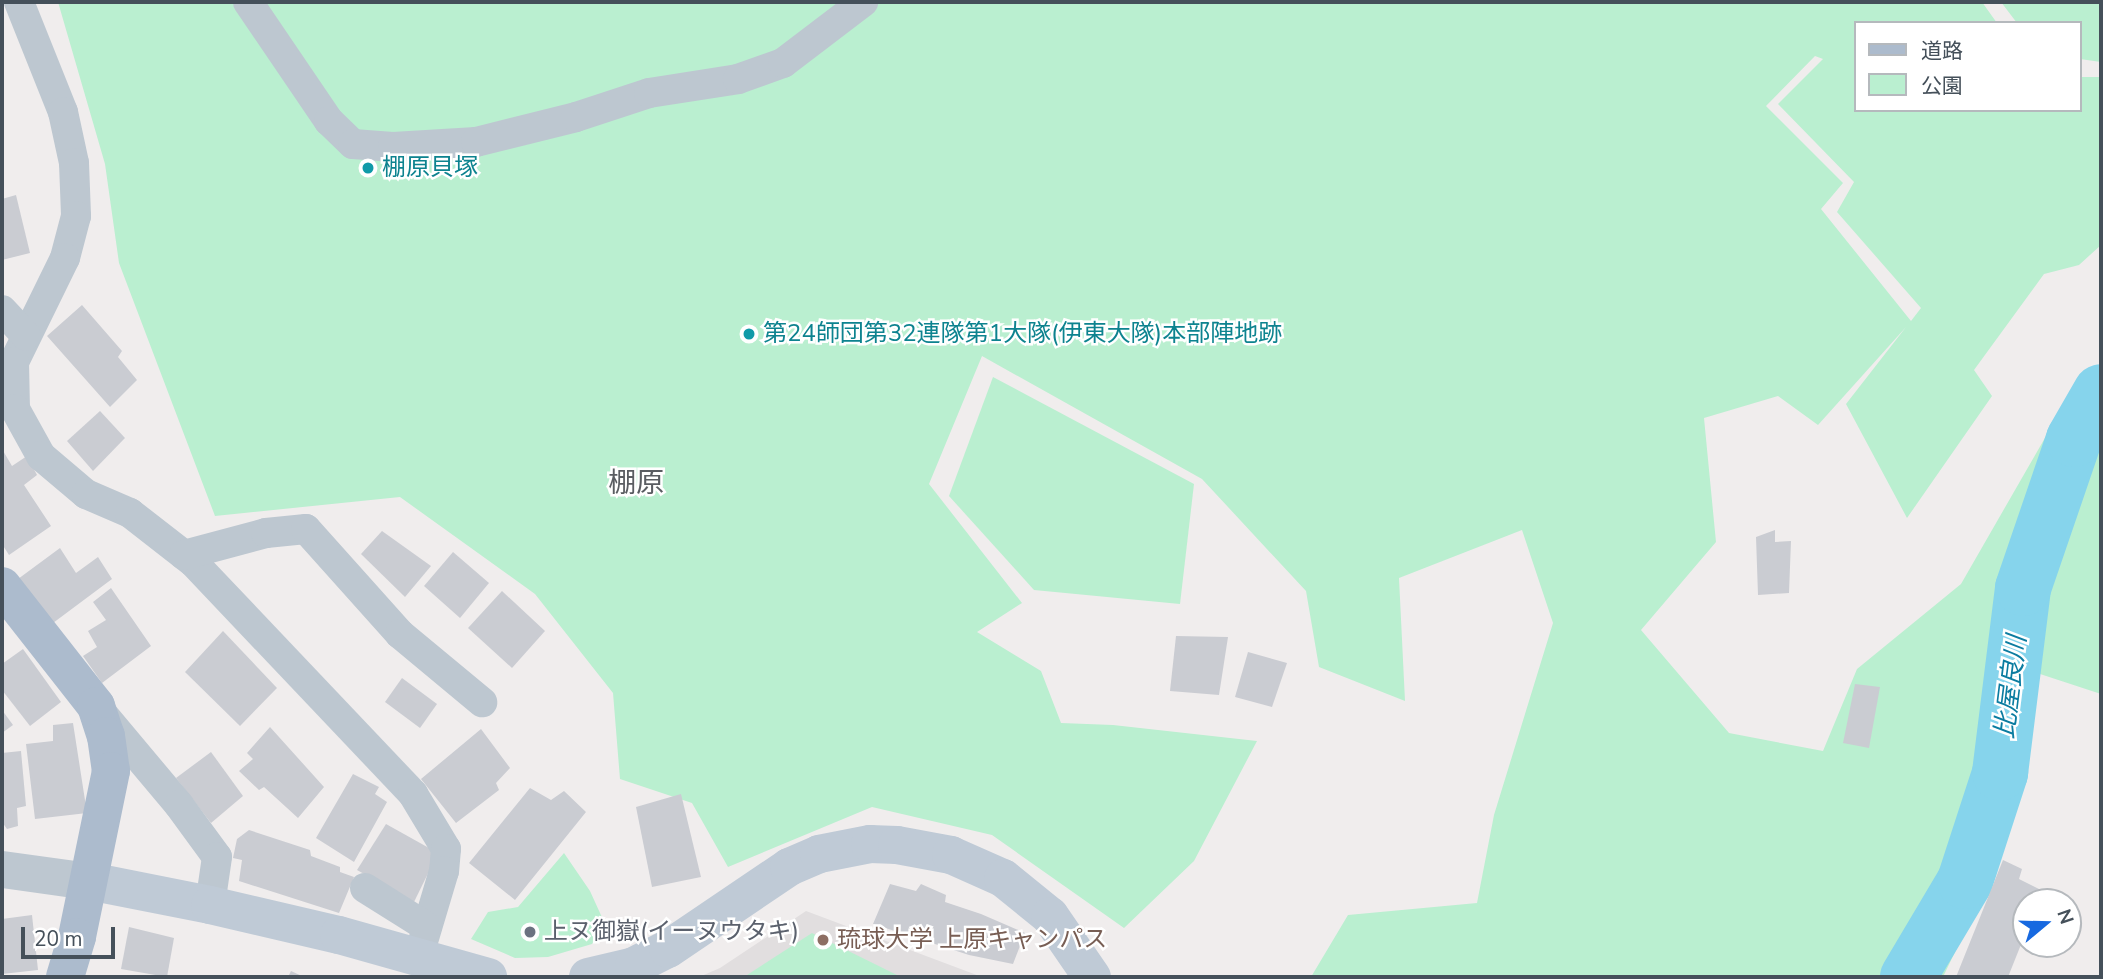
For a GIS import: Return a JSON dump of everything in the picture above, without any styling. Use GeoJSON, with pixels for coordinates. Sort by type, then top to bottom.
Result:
{"type":"FeatureCollection","features":[{"type":"Feature","properties":{"kind":"main road"},"geometry":{"type":"LineString","coordinates":[[2,586],[96,706],[106,736],[111,771],[89,881],[65,977]]}},
{"type":"Feature","properties":{"kind":"main road"},"geometry":{"type":"LineString","coordinates":[[588,977],[634,966],[668,949],[789,867],[819,854],[870,845],[897,845],[951,855],[1003,878],[1050,916],[1093,977]]}},
{"type":"Feature","properties":{"kind":"main road"},"geometry":{"type":"LineString","coordinates":[[89,881],[339,935],[422,943],[488,977]]}},
{"type":"Feature","properties":{"kind":"street"},"geometry":{"type":"LineString","coordinates":[[19,2],[63,112],[74,163],[76,215],[65,258],[14,362],[15,409],[41,456],[86,494],[130,513],[184,555],[413,794],[446,849],[444,871],[422,943],[365,887]]}},
{"type":"Feature","properties":{"kind":"street"},"geometry":{"type":"LineString","coordinates":[[247,2],[329,121],[353,144],[393,147],[477,142],[576,117],[649,93],[738,79],[783,63],[863,2]]}},
{"type":"Feature","properties":{"kind":"street"},"geometry":{"type":"LineString","coordinates":[[2,310],[26,336]]}},
{"type":"Feature","properties":{"kind":"street"},"geometry":{"type":"LineString","coordinates":[[184,555],[266,533],[306,529],[400,634],[482,702]]}},
{"type":"Feature","properties":{"kind":"street"},"geometry":{"type":"LineString","coordinates":[[96,706],[179,805],[217,856],[210,905]]}},
{"type":"Feature","properties":{"kind":"street"},"geometry":{"type":"LineString","coordinates":[[2,869],[89,881]]}},
{"type":"Feature","properties":{"kind":"shaded area","name":"琉球大学 上原キャンパス"},"geometry":{"type":"Polygon","coordinates":[[[806,911],[982,977],[699,977],[720,968],[806,911]]]}},
{"type":"Feature","properties":{"kind":"green space"},"geometry":{"type":"Polygon","coordinates":[[[58,2],[1982,2],[1996,21],[1854,21],[1854,112],[2082,112],[2082,77],[2101,77],[2101,245],[2079,265],[2044,274],[1974,370],[1992,396],[1907,518],[1846,404],[1906,327],[1818,425],[1778,396],[1704,418],[1716,542],[1641,630],[1729,733],[1823,751],[1857,669],[1961,584],[2065,403],[2101,426],[2101,694],[2037,673],[2000,858],[1943,977],[1311,977],[1348,915],[1477,903],[1494,815],[1553,623],[1522,530],[1399,578],[1405,701],[1319,667],[1306,591],[1202,479],[982,356],[929,484],[1022,603],[977,632],[1041,671],[1061,723],[1113,725],[1257,741],[1194,861],[1124,928],[992,835],[872,807],[728,867],[692,803],[620,779],[613,693],[535,594],[400,497],[215,516],[119,263],[105,164],[58,2]],[[1815,56],[1766,106],[1843,183],[1821,209],[1911,321],[1921,308],[1837,212],[1854,182],[1778,104],[1823,59],[1815,56]]]}},
{"type":"Feature","properties":{"kind":"green space"},"geometry":{"type":"Polygon","coordinates":[[[2001,2],[2099,2],[2101,62],[2082,59],[2082,21],[2015,21],[2001,2]]]}},
{"type":"Feature","properties":{"kind":"green space"},"geometry":{"type":"Polygon","coordinates":[[[993,377],[1194,484],[1180,604],[1034,590],[949,496],[993,377]]]}},
{"type":"Feature","properties":{"kind":"green space"},"geometry":{"type":"Polygon","coordinates":[[[564,853],[590,891],[605,924],[592,944],[548,957],[515,958],[471,939],[488,912],[518,907],[564,853]]]}},
{"type":"Feature","properties":{"kind":"green space"},"geometry":{"type":"Polygon","coordinates":[[[812,933],[901,977],[744,977],[812,933]]]}},
{"type":"Feature","properties":{"kind":"building"},"geometry":{"type":"Polygon","coordinates":[[[16,195],[30,253],[2,260],[2,199],[16,195]]]}},
{"type":"Feature","properties":{"kind":"building"},"geometry":{"type":"Polygon","coordinates":[[[82,305],[122,351],[118,357],[137,380],[110,407],[47,336],[82,305]]]}},
{"type":"Feature","properties":{"kind":"building"},"geometry":{"type":"Polygon","coordinates":[[[100,411],[125,438],[93,471],[67,441],[100,411]]]}},
{"type":"Feature","properties":{"kind":"building"},"geometry":{"type":"Polygon","coordinates":[[[2,449],[12,466],[27,456],[37,475],[24,485],[51,526],[9,555],[2,544],[2,449]]]}},
{"type":"Feature","properties":{"kind":"building"},"geometry":{"type":"Polygon","coordinates":[[[1775,530],[1775,542],[1791,541],[1789,593],[1758,595],[1756,537],[1775,530]]]}},
{"type":"Feature","properties":{"kind":"building"},"geometry":{"type":"Polygon","coordinates":[[[382,531],[431,566],[405,597],[361,554],[382,531]]]}},
{"type":"Feature","properties":{"kind":"building"},"geometry":{"type":"Polygon","coordinates":[[[60,548],[76,573],[98,557],[112,579],[53,623],[18,579],[60,548]]]}},
{"type":"Feature","properties":{"kind":"building"},"geometry":{"type":"Polygon","coordinates":[[[453,552],[489,583],[460,618],[424,586],[453,552]]]}},
{"type":"Feature","properties":{"kind":"building"},"geometry":{"type":"Polygon","coordinates":[[[111,588],[151,646],[102,683],[83,656],[97,647],[88,631],[106,620],[93,602],[111,588]]]}},
{"type":"Feature","properties":{"kind":"building"},"geometry":{"type":"Polygon","coordinates":[[[502,591],[545,631],[512,668],[468,628],[502,591]]]}},
{"type":"Feature","properties":{"kind":"building"},"geometry":{"type":"Polygon","coordinates":[[[223,631],[277,688],[240,726],[185,672],[223,631]]]}},
{"type":"Feature","properties":{"kind":"building"},"geometry":{"type":"Polygon","coordinates":[[[1176,636],[1228,637],[1219,695],[1170,691],[1176,636]]]}},
{"type":"Feature","properties":{"kind":"building"},"geometry":{"type":"Polygon","coordinates":[[[23,649],[61,702],[30,726],[2,690],[2,664],[23,649]]]}},
{"type":"Feature","properties":{"kind":"building"},"geometry":{"type":"Polygon","coordinates":[[[1248,652],[1287,663],[1272,707],[1235,697],[1248,652]]]}},
{"type":"Feature","properties":{"kind":"building"},"geometry":{"type":"Polygon","coordinates":[[[402,678],[437,704],[420,728],[385,702],[402,678]]]}},
{"type":"Feature","properties":{"kind":"building"},"geometry":{"type":"Polygon","coordinates":[[[1855,684],[1880,687],[1869,748],[1843,743],[1855,684]]]}},
{"type":"Feature","properties":{"kind":"building"},"geometry":{"type":"Polygon","coordinates":[[[2,710],[13,725],[2,733],[2,710]]]}},
{"type":"Feature","properties":{"kind":"building"},"geometry":{"type":"Polygon","coordinates":[[[73,723],[87,813],[35,819],[26,744],[53,741],[53,725],[73,723]]]}},
{"type":"Feature","properties":{"kind":"building"},"geometry":{"type":"Polygon","coordinates":[[[270,727],[324,787],[298,818],[264,787],[259,790],[239,771],[253,759],[247,753],[270,727]]]}},
{"type":"Feature","properties":{"kind":"building"},"geometry":{"type":"Polygon","coordinates":[[[481,729],[510,768],[496,783],[499,790],[456,823],[421,779],[481,729]]]}},
{"type":"Feature","properties":{"kind":"building"},"geometry":{"type":"Polygon","coordinates":[[[21,751],[26,806],[17,808],[18,826],[7,829],[2,822],[2,753],[21,751]]]}},
{"type":"Feature","properties":{"kind":"building"},"geometry":{"type":"Polygon","coordinates":[[[211,752],[243,796],[211,823],[176,778],[211,752]]]}},
{"type":"Feature","properties":{"kind":"building"},"geometry":{"type":"Polygon","coordinates":[[[353,774],[379,787],[375,794],[387,802],[354,862],[316,838],[353,774]]]}},
{"type":"Feature","properties":{"kind":"building"},"geometry":{"type":"Polygon","coordinates":[[[530,788],[551,800],[564,791],[586,812],[515,900],[469,863],[530,788]]]}},
{"type":"Feature","properties":{"kind":"building"},"geometry":{"type":"Polygon","coordinates":[[[681,794],[701,877],[652,887],[636,807],[681,794]]]}},
{"type":"Feature","properties":{"kind":"building"},"geometry":{"type":"Polygon","coordinates":[[[386,824],[438,853],[414,902],[357,870],[386,824]]]}},
{"type":"Feature","properties":{"kind":"building"},"geometry":{"type":"Polygon","coordinates":[[[249,830],[310,850],[311,856],[340,867],[340,872],[354,877],[339,913],[239,881],[242,860],[233,858],[237,839],[249,830]]]}},
{"type":"Feature","properties":{"kind":"building"},"geometry":{"type":"Polygon","coordinates":[[[2003,860],[2022,869],[2019,879],[2037,888],[2012,888],[2012,958],[2016,958],[2008,977],[1956,977],[2003,860]]]}},
{"type":"Feature","properties":{"kind":"building"},"geometry":{"type":"Polygon","coordinates":[[[890,884],[916,891],[921,884],[946,895],[945,902],[1025,933],[1013,964],[969,955],[873,924],[890,884]]]}},
{"type":"Feature","properties":{"kind":"building"},"geometry":{"type":"Polygon","coordinates":[[[32,915],[38,970],[2,974],[2,919],[32,915]]]}},
{"type":"Feature","properties":{"kind":"building"},"geometry":{"type":"Polygon","coordinates":[[[129,927],[174,938],[167,977],[121,969],[129,927]]]}},
{"type":"Feature","properties":{"kind":"building"},"geometry":{"type":"Polygon","coordinates":[[[291,971],[304,977],[288,977],[291,971]]]}},
{"type":"Feature","properties":{"kind":"waterway","name":"比屋良川"},"geometry":{"type":"LineString","coordinates":[[1908,977],[1965,881],[2000,773],[2023,588],[2074,439],[2101,392]]}},
{"type":"Feature","properties":{"kind":"place","name":"棚原貝塚"},"geometry":{"type":"Point","coordinates":[368,168]}},
{"type":"Feature","properties":{"kind":"place","name":"第24師団第32連隊第1大隊(伊東大隊)本部陣地跡"},"geometry":{"type":"Point","coordinates":[749,334]}},
{"type":"Feature","properties":{"kind":"place","name":"上ヌ御嶽(イーヌウタキ)"},"geometry":{"type":"Point","coordinates":[530,932]}},
{"type":"Feature","properties":{"kind":"place","name":"琉球大学 上原キャンパス"},"geometry":{"type":"Point","coordinates":[823,940]}},
{"type":"Feature","properties":{"kind":"district","name":"棚原"},"geometry":{"type":"Point","coordinates":[636,483]}}]}
